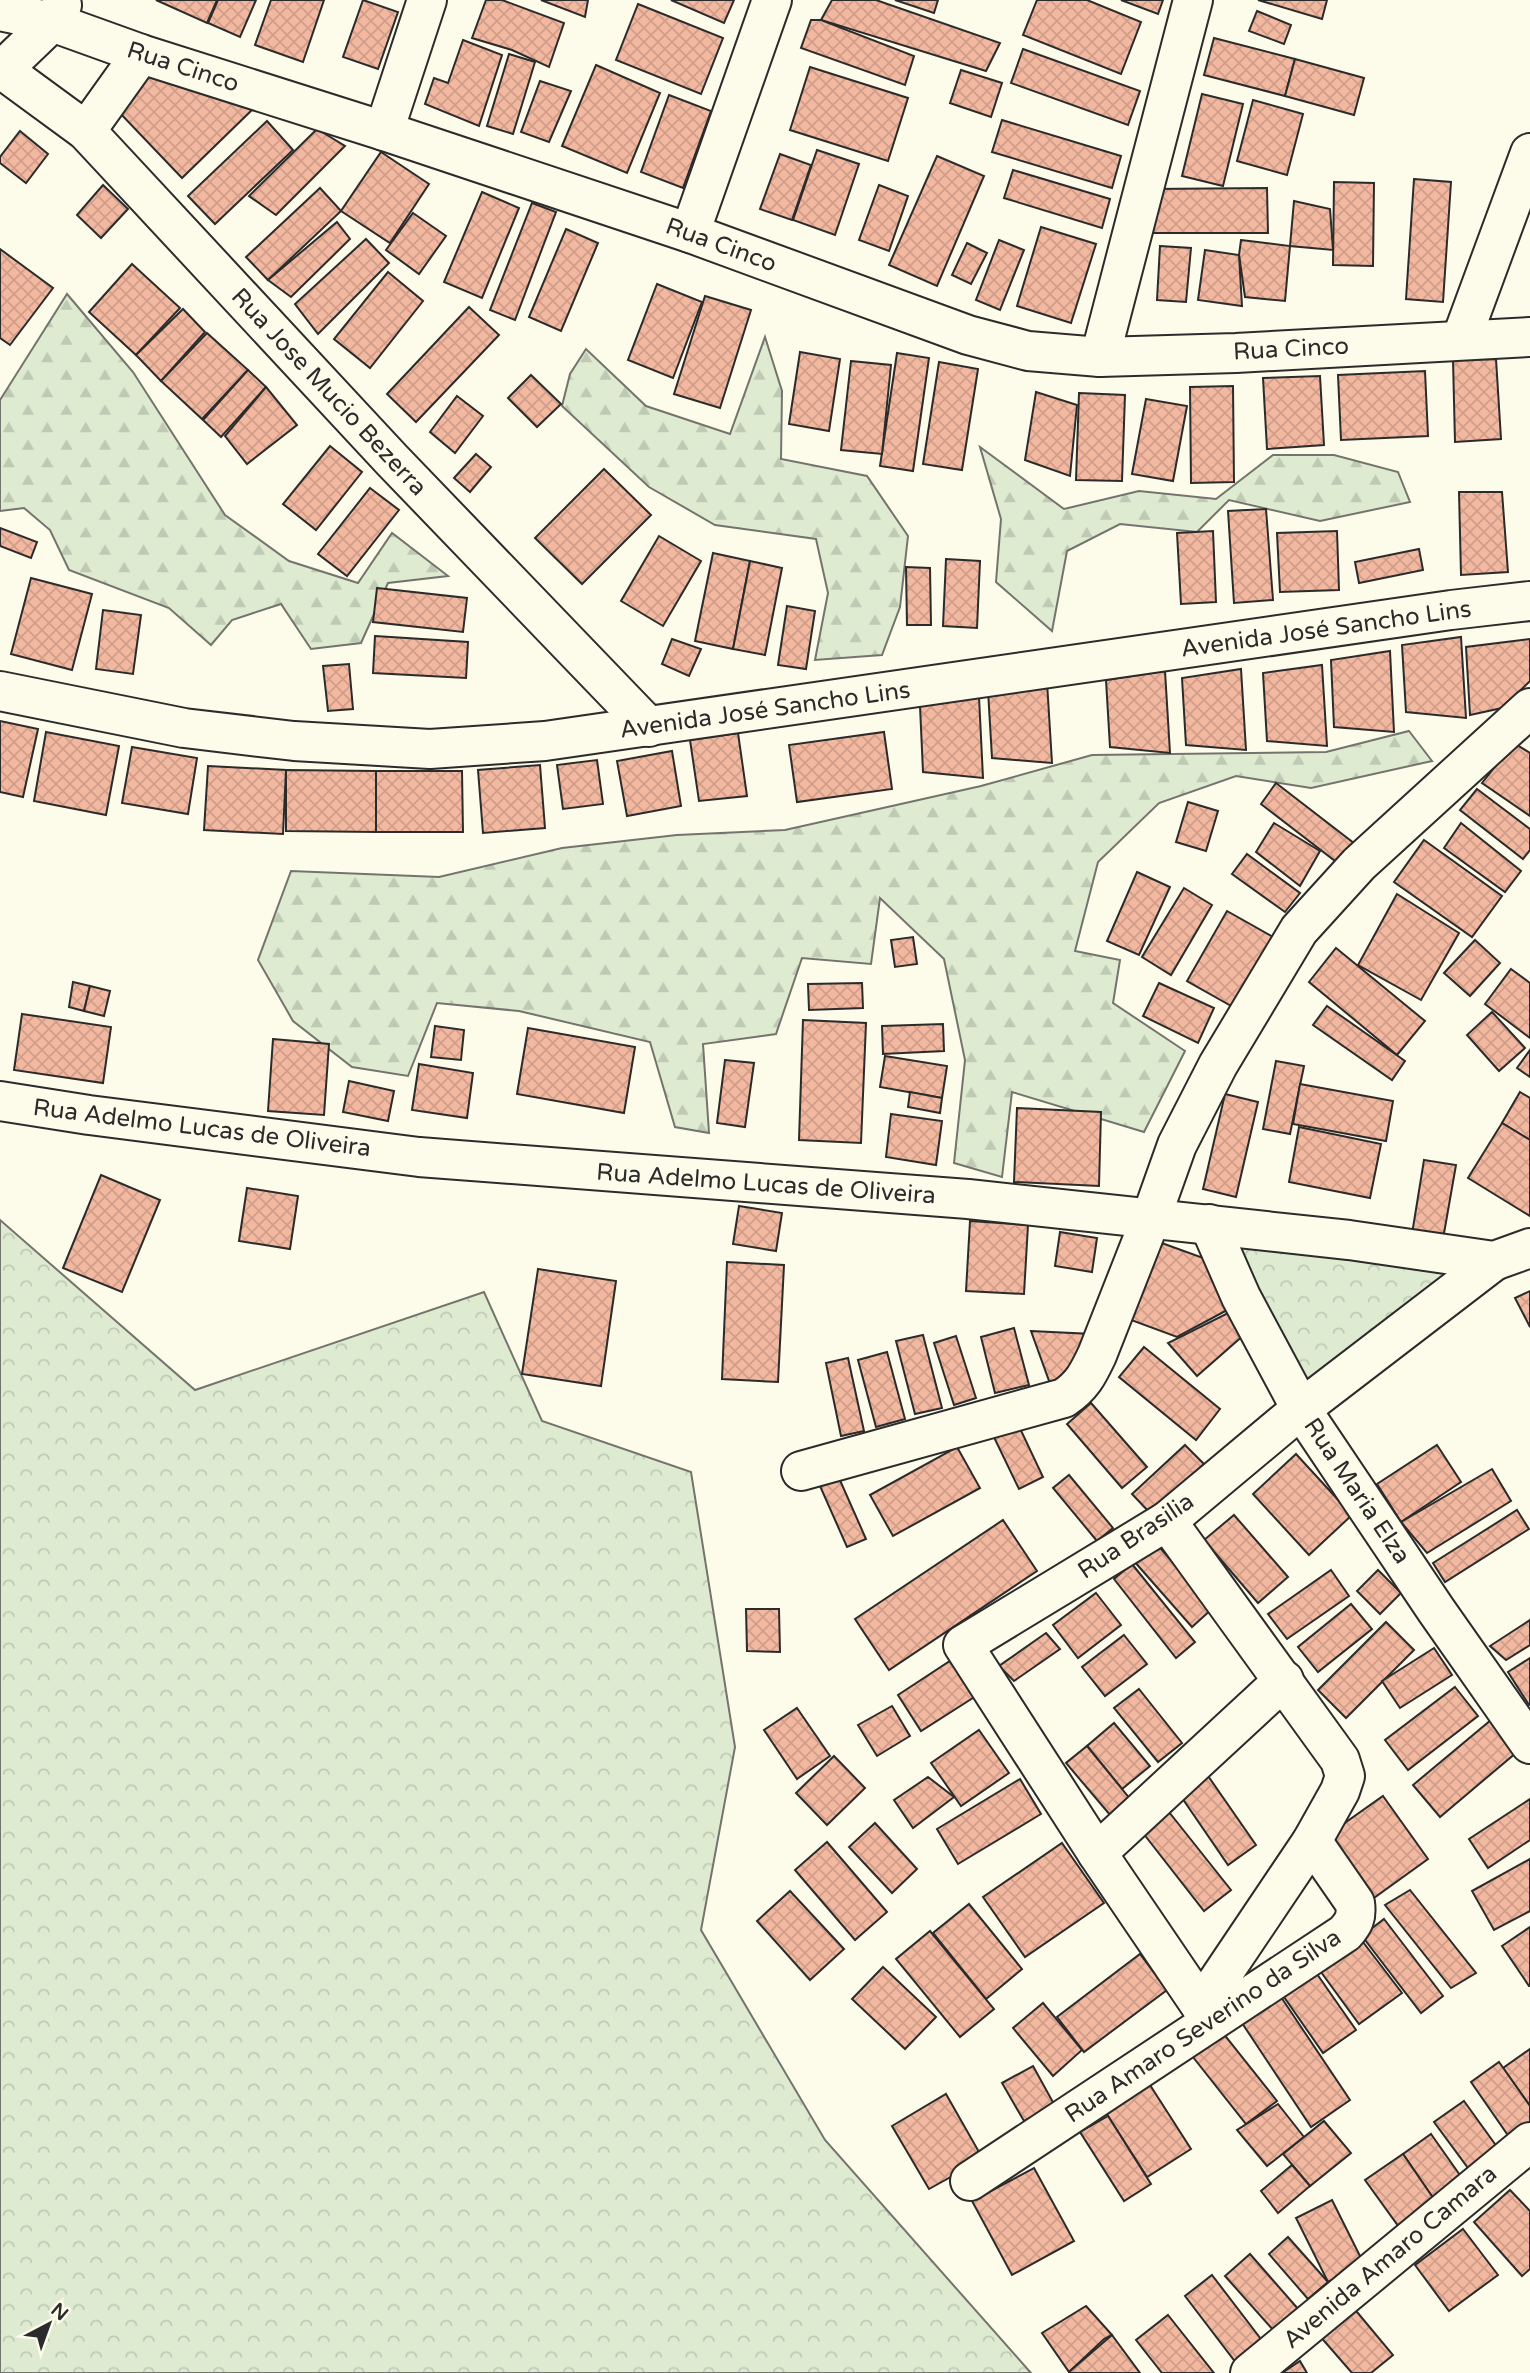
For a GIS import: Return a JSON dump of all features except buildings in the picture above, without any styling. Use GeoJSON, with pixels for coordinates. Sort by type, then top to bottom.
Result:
{"type":"FeatureCollection","features":[{"type":"Feature","properties":{"kind":"street"},"geometry":{"type":"LineString","coordinates":[[384,131],[427,0]]}},
{"type":"Feature","properties":{"kind":"street"},"geometry":{"type":"LineString","coordinates":[[690,233],[772,0]]}},
{"type":"Feature","properties":{"kind":"street"},"geometry":{"type":"LineString","coordinates":[[1100,356],[1193,0]]}},
{"type":"Feature","properties":{"kind":"street","name":"Rua Cinco"},"geometry":{"type":"LineString","coordinates":[[0,11],[59,11],[141,54],[384,131],[690,233],[968,335],[1028,351],[1100,356],[1236,353],[1530,337]]}},
{"type":"Feature","properties":{"kind":"street"},"geometry":{"type":"LineString","coordinates":[[1,70],[59,11]]}},
{"type":"Feature","properties":{"kind":"street"},"geometry":{"type":"LineString","coordinates":[[86,131],[141,54]]}},
{"type":"Feature","properties":{"kind":"street","name":"Rua Jose Mucio Bezerra"},"geometry":{"type":"LineString","coordinates":[[1,70],[86,131],[392,460],[649,727]]}},
{"type":"Feature","properties":{"kind":"street"},"geometry":{"type":"LineString","coordinates":[[1461,340],[1530,153]]}},
{"type":"Feature","properties":{"kind":"street","name":"Avenida José Sancho Lins"},"geometry":{"type":"LineString","coordinates":[[0,691],[184,728],[294,741],[430,749],[545,741],[1437,612],[1530,601]]}},
{"type":"Feature","properties":{"kind":"street"},"geometry":{"type":"LineString","coordinates":[[801,1471],[1064,1398],[1078,1389],[1097,1355],[1152,1218],[1177,1145],[1218,1065],[1299,930],[1359,864],[1530,708]]}},
{"type":"Feature","properties":{"kind":"street","name":"Rua Adelmo Lucas de Oliveira"},"geometry":{"type":"LineString","coordinates":[[0,1101],[419,1157],[968,1199],[1349,1240],[1494,1261],[1530,1248]]}},
{"type":"Feature","properties":{"kind":"street","name":"Rua Maria Elza"},"geometry":{"type":"LineString","coordinates":[[1209,1224],[1241,1297],[1301,1409],[1530,1744]]}},
{"type":"Feature","properties":{"kind":"street","name":"Rua Brasilia"},"geometry":{"type":"LineString","coordinates":[[1206,2014],[1097,1853],[963,1645],[1167,1521],[1301,1409],[1494,1261]]}},
{"type":"Feature","properties":{"kind":"street","name":"Rua Amaro Severino da Silva"},"geometry":{"type":"LineString","coordinates":[[1167,1521],[1340,1760],[1345,1776],[1340,1791],[1312,1841],[1206,2014]]}},
{"type":"Feature","properties":{"kind":"street"},"geometry":{"type":"LineString","coordinates":[[1097,1853],[1284,1680]]}},
{"type":"Feature","properties":{"kind":"street","name":"Rua Amaro Severino da Silva"},"geometry":{"type":"LineString","coordinates":[[970,2181],[1206,2014],[1345,1933],[1357,1915],[1355,1903],[1312,1841]]}},
{"type":"Feature","properties":{"kind":"street","name":"Avenida Amaro Camara"},"geometry":{"type":"LineString","coordinates":[[1250,2373],[1530,2142]]}},
{"type":"Feature","properties":{"kind":"green space"},"geometry":{"type":"Polygon","coordinates":[[[67,294],[133,372],[225,515],[289,561],[358,583],[392,533],[448,576],[388,583],[361,643],[311,649],[281,604],[232,620],[211,645],[169,608],[69,570],[50,530],[24,508],[0,511],[0,400],[67,294]]]}},
{"type":"Feature","properties":{"kind":"green space"},"geometry":{"type":"Polygon","coordinates":[[[765,337],[782,391],[781,459],[867,476],[908,536],[900,607],[882,655],[815,660],[828,593],[816,539],[715,525],[649,487],[562,406],[570,374],[586,349],[646,406],[730,434],[765,337]]]}},
{"type":"Feature","properties":{"kind":"green space"},"geometry":{"type":"Polygon","coordinates":[[[980,447],[1064,509],[1139,491],[1216,499],[1273,455],[1334,455],[1398,472],[1410,502],[1320,521],[1229,500],[1197,532],[1120,524],[1067,551],[1052,631],[996,582],[1001,519],[980,447]]]}},
{"type":"Feature","properties":{"kind":"green space"},"geometry":{"type":"Polygon","coordinates":[[[1409,731],[1432,761],[1311,788],[1236,776],[1159,803],[1098,862],[1075,951],[1120,960],[1113,1003],[1185,1051],[1144,1132],[1012,1092],[1002,1177],[954,1163],[965,1060],[944,959],[880,898],[871,964],[802,958],[776,1034],[703,1044],[709,1133],[675,1127],[650,1042],[519,1011],[437,1003],[408,1076],[352,1067],[293,1021],[258,960],[291,871],[439,877],[562,848],[677,835],[785,830],[981,786],[1092,755],[1326,752],[1409,731]]]}},
{"type":"Feature","properties":{"kind":"green space"},"geometry":{"type":"Polygon","coordinates":[[[0,1220],[195,1390],[484,1292],[542,1421],[691,1472],[735,1747],[701,1930],[825,2140],[1031,2373],[0,2373],[0,1220]]]}},
{"type":"Feature","properties":{"kind":"green space"},"geometry":{"type":"Polygon","coordinates":[[[1214,1229],[1480,1262],[1295,1389],[1214,1229]]]}}]}
